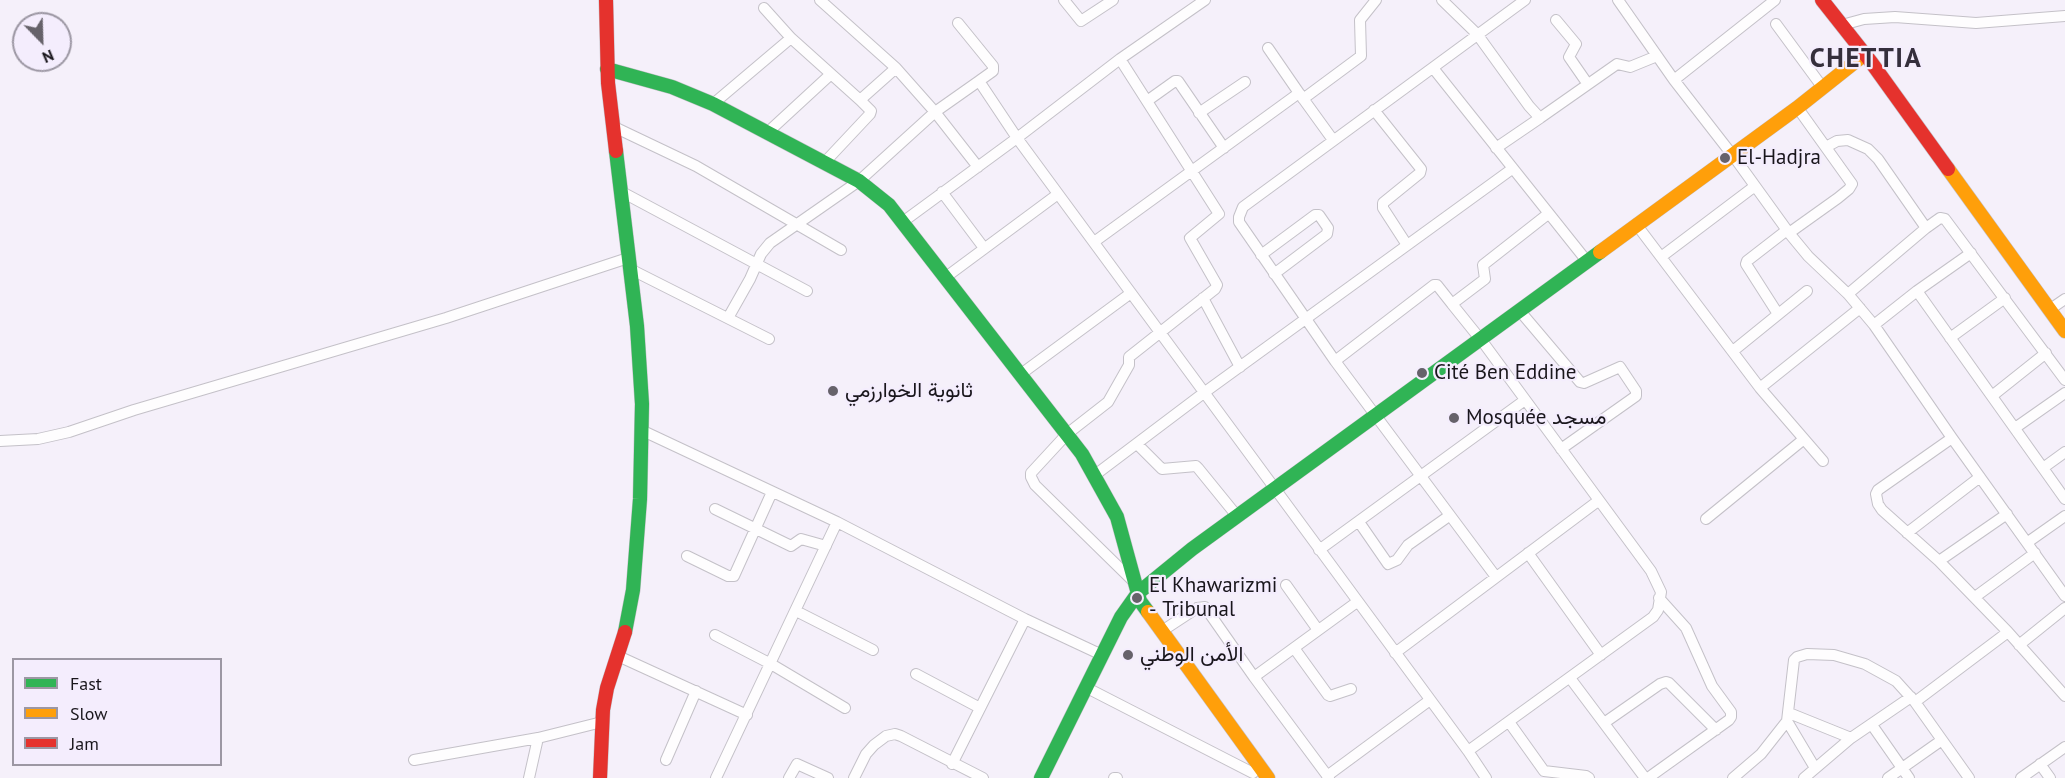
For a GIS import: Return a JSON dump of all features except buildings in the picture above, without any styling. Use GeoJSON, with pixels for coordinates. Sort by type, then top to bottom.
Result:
{"type":"FeatureCollection","features":[{"type":"Feature","properties":{"kind":"main road"},"geometry":{"type":"LineString","coordinates":[[600,778],[602,722],[607,688],[624,639],[633,590],[640,499],[642,381],[612,126],[607,69],[606,0]]}},
{"type":"Feature","properties":{"kind":"main road"},"geometry":{"type":"LineString","coordinates":[[1822,0],[1868,58],[2065,331]]}},
{"type":"Feature","properties":{"kind":"main road"},"geometry":{"type":"LineString","coordinates":[[1050,778],[1138,592],[1734,158],[1823,88],[1868,58]]}},
{"type":"Feature","properties":{"kind":"main road"},"geometry":{"type":"LineString","coordinates":[[1734,158],[1802,114],[1868,58]]}},
{"type":"Feature","properties":{"kind":"main road"},"geometry":{"type":"LineString","coordinates":[[607,69],[672,87],[713,104],[859,181],[890,205],[1067,434],[1095,475],[1117,517],[1138,592],[1254,772],[1268,778]]}},
{"type":"Feature","properties":{"kind":"main road"},"geometry":{"type":"LineString","coordinates":[[1521,313],[1586,260],[1638,227]]}},
{"type":"Feature","properties":{"kind":"main road"},"geometry":{"type":"LineString","coordinates":[[1041,778],[1128,605],[1138,592],[1237,516],[1278,491]]}},
{"type":"Feature","properties":{"kind":"street"},"geometry":{"type":"LineString","coordinates":[[820,0],[896,68],[935,112],[978,167]]}},
{"type":"Feature","properties":{"kind":"street"},"geometry":{"type":"LineString","coordinates":[[1064,0],[1081,21],[1113,0]]}},
{"type":"Feature","properties":{"kind":"street"},"geometry":{"type":"LineString","coordinates":[[904,221],[1120,59],[1205,0]]}},
{"type":"Feature","properties":{"kind":"street"},"geometry":{"type":"LineString","coordinates":[[1094,242],[1224,148],[1361,56],[1360,20],[1376,0]]}},
{"type":"Feature","properties":{"kind":"street"},"geometry":{"type":"LineString","coordinates":[[1442,0],[1477,34],[1540,118]]}},
{"type":"Feature","properties":{"kind":"street"},"geometry":{"type":"LineString","coordinates":[[1451,9],[1460,0]]}},
{"type":"Feature","properties":{"kind":"street"},"geometry":{"type":"LineString","coordinates":[[1496,577],[1377,420],[1305,320],[1239,222],[1240,212],[1244,207],[1525,0]]}},
{"type":"Feature","properties":{"kind":"street"},"geometry":{"type":"LineString","coordinates":[[1618,0],[1674,80],[1788,231],[1808,256],[1848,294],[1874,325],[2065,596]]}},
{"type":"Feature","properties":{"kind":"street"},"geometry":{"type":"LineString","coordinates":[[1674,80],[1775,0]]}},
{"type":"Feature","properties":{"kind":"street"},"geometry":{"type":"LineString","coordinates":[[764,8],[791,38],[871,111],[824,163]]}},
{"type":"Feature","properties":{"kind":"street"},"geometry":{"type":"LineString","coordinates":[[1842,25],[1864,19],[1895,17],[1976,23],[2065,16]]}},
{"type":"Feature","properties":{"kind":"street"},"geometry":{"type":"LineString","coordinates":[[1556,20],[1576,44],[1569,57],[1587,83]]}},
{"type":"Feature","properties":{"kind":"street"},"geometry":{"type":"LineString","coordinates":[[728,318],[766,248],[859,181],[935,112],[993,71],[993,66],[958,23]]}},
{"type":"Feature","properties":{"kind":"street"},"geometry":{"type":"LineString","coordinates":[[1776,24],[1823,88]]}},
{"type":"Feature","properties":{"kind":"street"},"geometry":{"type":"LineString","coordinates":[[713,104],[791,38]]}},
{"type":"Feature","properties":{"kind":"street"},"geometry":{"type":"LineString","coordinates":[[1268,48],[1333,140]]}},
{"type":"Feature","properties":{"kind":"street"},"geometry":{"type":"LineString","coordinates":[[1496,148],[1619,63],[1630,68],[1657,56]]}},
{"type":"Feature","properties":{"kind":"street"},"geometry":{"type":"LineString","coordinates":[[1120,59],[1219,214],[1190,237],[1216,282],[1215,289],[1129,357],[1129,365],[1108,402],[1067,434],[1031,473],[1032,481],[1138,592]]}},
{"type":"Feature","properties":{"kind":"street"},"geometry":{"type":"LineString","coordinates":[[860,100],[896,68]]}},
{"type":"Feature","properties":{"kind":"street"},"geometry":{"type":"LineString","coordinates":[[1433,68],[1586,260]]}},
{"type":"Feature","properties":{"kind":"street"},"geometry":{"type":"LineString","coordinates":[[767,132],[831,74]]}},
{"type":"Feature","properties":{"kind":"street"},"geometry":{"type":"LineString","coordinates":[[979,81],[1017,138],[1278,491],[1486,778]]}},
{"type":"Feature","properties":{"kind":"street"},"geometry":{"type":"LineString","coordinates":[[1147,101],[1178,81],[1224,148]]}},
{"type":"Feature","properties":{"kind":"street"},"geometry":{"type":"LineString","coordinates":[[1199,113],[1245,82]]}},
{"type":"Feature","properties":{"kind":"street"},"geometry":{"type":"LineString","coordinates":[[1374,110],[1421,169],[1420,174],[1383,203],[1383,208],[1407,245]]}},
{"type":"Feature","properties":{"kind":"street"},"geometry":{"type":"LineString","coordinates":[[1778,314],[1746,262],[1838,198],[1851,186],[1851,182],[1802,114]]}},
{"type":"Feature","properties":{"kind":"street"},"geometry":{"type":"LineString","coordinates":[[612,126],[696,165],[841,250]]}},
{"type":"Feature","properties":{"kind":"street"},"geometry":{"type":"LineString","coordinates":[[1826,147],[1838,141],[1848,140],[1868,149],[1878,159],[1926,228]]}},
{"type":"Feature","properties":{"kind":"street"},"geometry":{"type":"LineString","coordinates":[[1095,475],[1205,392],[1512,169]]}},
{"type":"Feature","properties":{"kind":"street"},"geometry":{"type":"LineString","coordinates":[[1661,257],[1755,186]]}},
{"type":"Feature","properties":{"kind":"street"},"geometry":{"type":"LineString","coordinates":[[620,191],[807,291]]}},
{"type":"Feature","properties":{"kind":"street"},"geometry":{"type":"LineString","coordinates":[[942,192],[984,248]]}},
{"type":"Feature","properties":{"kind":"street"},"geometry":{"type":"LineString","coordinates":[[946,277],[1058,194]]}},
{"type":"Feature","properties":{"kind":"street"},"geometry":{"type":"LineString","coordinates":[[1452,304],[1485,279],[1483,265],[1548,214]]}},
{"type":"Feature","properties":{"kind":"street"},"geometry":{"type":"LineString","coordinates":[[1261,255],[1315,215],[1319,215],[1328,228],[1327,234],[1274,274]]}},
{"type":"Feature","properties":{"kind":"street"},"geometry":{"type":"LineString","coordinates":[[1848,294],[1926,228],[1940,218],[1946,219],[2065,380]]}},
{"type":"Feature","properties":{"kind":"street"},"geometry":{"type":"LineString","coordinates":[[1638,227],[1760,388],[1822,461]]}},
{"type":"Feature","properties":{"kind":"street"},"geometry":{"type":"LineString","coordinates":[[1874,325],[1971,253]]}},
{"type":"Feature","properties":{"kind":"street"},"geometry":{"type":"LineString","coordinates":[[0,441],[38,439],[69,432],[134,410],[629,264],[769,339]]}},
{"type":"Feature","properties":{"kind":"street"},"geometry":{"type":"LineString","coordinates":[[1335,361],[1437,285],[1483,342],[1651,571],[1660,592],[1658,610],[1653,617],[1468,751]]}},
{"type":"Feature","properties":{"kind":"street"},"geometry":{"type":"LineString","coordinates":[[1733,351],[1807,291]]}},
{"type":"Feature","properties":{"kind":"street"},"geometry":{"type":"LineString","coordinates":[[1917,291],[2065,499]]}},
{"type":"Feature","properties":{"kind":"street"},"geometry":{"type":"LineString","coordinates":[[1021,374],[1131,293]]}},
{"type":"Feature","properties":{"kind":"street"},"geometry":{"type":"LineString","coordinates":[[1203,298],[1240,367]]}},
{"type":"Feature","properties":{"kind":"street"},"geometry":{"type":"LineString","coordinates":[[1950,338],[2005,298]]}},
{"type":"Feature","properties":{"kind":"street"},"geometry":{"type":"LineString","coordinates":[[2049,310],[2065,299]]}},
{"type":"Feature","properties":{"kind":"street"},"geometry":{"type":"LineString","coordinates":[[1760,388],[1860,308]]}},
{"type":"Feature","properties":{"kind":"street"},"geometry":{"type":"LineString","coordinates":[[1521,313],[1580,382],[1584,383],[1620,368],[1637,394],[1561,449]]}},
{"type":"Feature","properties":{"kind":"street"},"geometry":{"type":"LineString","coordinates":[[1992,396],[2046,353]]}},
{"type":"Feature","properties":{"kind":"street"},"geometry":{"type":"LineString","coordinates":[[2015,428],[2065,393]]}},
{"type":"Feature","properties":{"kind":"street"},"geometry":{"type":"LineString","coordinates":[[1319,550],[1525,400]]}},
{"type":"Feature","properties":{"kind":"street"},"geometry":{"type":"LineString","coordinates":[[641,430],[837,522],[1025,619],[1102,655]]}},
{"type":"Feature","properties":{"kind":"street"},"geometry":{"type":"LineString","coordinates":[[1952,438],[1878,490],[1876,500],[1882,510],[1975,597],[2065,696]]}},
{"type":"Feature","properties":{"kind":"street"},"geometry":{"type":"LineString","coordinates":[[1706,519],[1803,439]]}},
{"type":"Feature","properties":{"kind":"street"},"geometry":{"type":"LineString","coordinates":[[1137,444],[1162,470],[1196,466],[1237,516]]}},
{"type":"Feature","properties":{"kind":"street"},"geometry":{"type":"LineString","coordinates":[[2043,468],[2065,452]]}},
{"type":"Feature","properties":{"kind":"street"},"geometry":{"type":"LineString","coordinates":[[1907,533],[1980,477]]}},
{"type":"Feature","properties":{"kind":"street"},"geometry":{"type":"LineString","coordinates":[[687,556],[732,577],[736,573],[772,492]]}},
{"type":"Feature","properties":{"kind":"street"},"geometry":{"type":"LineString","coordinates":[[1395,653],[1598,501]]}},
{"type":"Feature","properties":{"kind":"street"},"geometry":{"type":"LineString","coordinates":[[715,509],[791,546],[801,539],[826,546]]}},
{"type":"Feature","properties":{"kind":"street"},"geometry":{"type":"LineString","coordinates":[[1939,561],[2007,514]]}},
{"type":"Feature","properties":{"kind":"street"},"geometry":{"type":"LineString","coordinates":[[1359,522],[1388,564],[1397,560],[1408,545],[1449,516]]}},
{"type":"Feature","properties":{"kind":"street"},"geometry":{"type":"LineString","coordinates":[[2028,542],[2065,516]]}},
{"type":"Feature","properties":{"kind":"street"},"geometry":{"type":"LineString","coordinates":[[716,778],[837,522]]}},
{"type":"Feature","properties":{"kind":"street"},"geometry":{"type":"LineString","coordinates":[[1528,553],[1601,655]]}},
{"type":"Feature","properties":{"kind":"street"},"geometry":{"type":"LineString","coordinates":[[1975,597],[2036,553]]}},
{"type":"Feature","properties":{"kind":"street"},"geometry":{"type":"LineString","coordinates":[[1286,585],[1318,630]]}},
{"type":"Feature","properties":{"kind":"street"},"geometry":{"type":"LineString","coordinates":[[1570,678],[1647,778],[1729,720],[1731,712],[1712,686],[1686,628],[1659,598]]}},
{"type":"Feature","properties":{"kind":"street"},"geometry":{"type":"LineString","coordinates":[[1254,677],[1357,602]]}},
{"type":"Feature","properties":{"kind":"street"},"geometry":{"type":"LineString","coordinates":[[1162,631],[1197,608],[1205,607],[1328,777],[1430,700]]}},
{"type":"Feature","properties":{"kind":"street"},"geometry":{"type":"LineString","coordinates":[[2019,645],[2065,608]]}},
{"type":"Feature","properties":{"kind":"street"},"geometry":{"type":"LineString","coordinates":[[796,611],[873,650]]}},
{"type":"Feature","properties":{"kind":"street"},"geometry":{"type":"LineString","coordinates":[[952,764],[1025,619]]}},
{"type":"Feature","properties":{"kind":"street"},"geometry":{"type":"LineString","coordinates":[[1969,778],[1913,700],[1896,681],[1865,664],[1834,655],[1807,654],[1794,660],[1788,717],[1810,775],[1851,738],[1913,700],[2008,632]]}},
{"type":"Feature","properties":{"kind":"street"},"geometry":{"type":"LineString","coordinates":[[715,635],[771,664],[845,708]]}},
{"type":"Feature","properties":{"kind":"street"},"geometry":{"type":"LineString","coordinates":[[1294,648],[1328,695],[1351,689]]}},
{"type":"Feature","properties":{"kind":"street"},"geometry":{"type":"LineString","coordinates":[[618,656],[747,715]]}},
{"type":"Feature","properties":{"kind":"street"},"geometry":{"type":"LineString","coordinates":[[916,674],[980,708]]}},
{"type":"Feature","properties":{"kind":"street"},"geometry":{"type":"LineString","coordinates":[[1604,723],[1666,682],[1716,730]]}},
{"type":"Feature","properties":{"kind":"street"},"geometry":{"type":"LineString","coordinates":[[1093,691],[1254,772]]}},
{"type":"Feature","properties":{"kind":"street"},"geometry":{"type":"LineString","coordinates":[[666,760],[696,692]]}},
{"type":"Feature","properties":{"kind":"street"},"geometry":{"type":"LineString","coordinates":[[1788,717],[1851,738]]}},
{"type":"Feature","properties":{"kind":"street"},"geometry":{"type":"LineString","coordinates":[[1733,778],[1761,754],[1788,717]]}},
{"type":"Feature","properties":{"kind":"street"},"geometry":{"type":"LineString","coordinates":[[414,760],[538,738],[602,722]]}},
{"type":"Feature","properties":{"kind":"street"},"geometry":{"type":"LineString","coordinates":[[1509,722],[1544,771],[1589,778]]}},
{"type":"Feature","properties":{"kind":"street"},"geometry":{"type":"LineString","coordinates":[[1872,725],[1909,778]]}},
{"type":"Feature","properties":{"kind":"street"},"geometry":{"type":"LineString","coordinates":[[854,778],[866,754],[874,745],[886,736],[895,734],[983,778]]}},
{"type":"Feature","properties":{"kind":"street"},"geometry":{"type":"LineString","coordinates":[[529,778],[538,738]]}},
{"type":"Feature","properties":{"kind":"street"},"geometry":{"type":"LineString","coordinates":[[1888,778],[1942,740]]}},
{"type":"Feature","properties":{"kind":"street"},"geometry":{"type":"LineString","coordinates":[[2020,778],[2065,747]]}},
{"type":"Feature","properties":{"kind":"street"},"geometry":{"type":"LineString","coordinates":[[789,778],[797,764],[828,778]]}},
{"type":"Feature","properties":{"kind":"street"},"geometry":{"type":"LineString","coordinates":[[2040,764],[2050,778]]}},
{"type":"Feature","properties":{"kind":"traffic: fast"},"geometry":{"type":"LineString","coordinates":[[607,69],[672,87],[713,104],[859,181],[889,205],[1082,454],[1117,517],[1140,601],[1148,612]]}},
{"type":"Feature","properties":{"kind":"traffic: fast"},"geometry":{"type":"LineString","coordinates":[[616,151],[637,326],[642,404],[640,499],[633,590],[625,632]]}},
{"type":"Feature","properties":{"kind":"traffic: fast"},"geometry":{"type":"LineString","coordinates":[[1041,778],[1121,617],[1138,593],[1192,549],[1600,252]]}},
{"type":"Feature","properties":{"kind":"traffic: slow"},"geometry":{"type":"LineString","coordinates":[[1600,252],[1797,108],[1865,54]]}},
{"type":"Feature","properties":{"kind":"traffic: slow"},"geometry":{"type":"LineString","coordinates":[[1948,169],[2065,331]]}},
{"type":"Feature","properties":{"kind":"traffic: slow"},"geometry":{"type":"LineString","coordinates":[[1148,612],[1268,778]]}},
{"type":"Feature","properties":{"kind":"traffic: jam"},"geometry":{"type":"LineString","coordinates":[[606,0],[608,83],[616,151]]}},
{"type":"Feature","properties":{"kind":"traffic: jam"},"geometry":{"type":"LineString","coordinates":[[1822,0],[1871,62],[1948,169]]}},
{"type":"Feature","properties":{"kind":"traffic: jam"},"geometry":{"type":"LineString","coordinates":[[600,778],[603,710],[607,688],[625,632]]}},
{"type":"Feature","properties":{"kind":"place","name":"El-Hadjra"},"geometry":{"type":"Point","coordinates":[1725,158]}},
{"type":"Feature","properties":{"kind":"place","name":"Cité Ben Eddine"},"geometry":{"type":"Point","coordinates":[1422,373]}},
{"type":"Feature","properties":{"kind":"place","name":"ثانوية الخوارزمي"},"geometry":{"type":"Point","coordinates":[833,391]}},
{"type":"Feature","properties":{"kind":"place","name":"Mosquée مسجد"},"geometry":{"type":"Point","coordinates":[1454,418]}},
{"type":"Feature","properties":{"kind":"place","name":"El Khawarizmi - Tribunal"},"geometry":{"type":"Point","coordinates":[1137,598]}},
{"type":"Feature","properties":{"kind":"place","name":"الأمن الوطني"},"geometry":{"type":"Point","coordinates":[1128,655]}},
{"type":"Feature","properties":{"kind":"district","name":"CHETTIA"},"geometry":{"type":"Point","coordinates":[1866,59]}}]}
